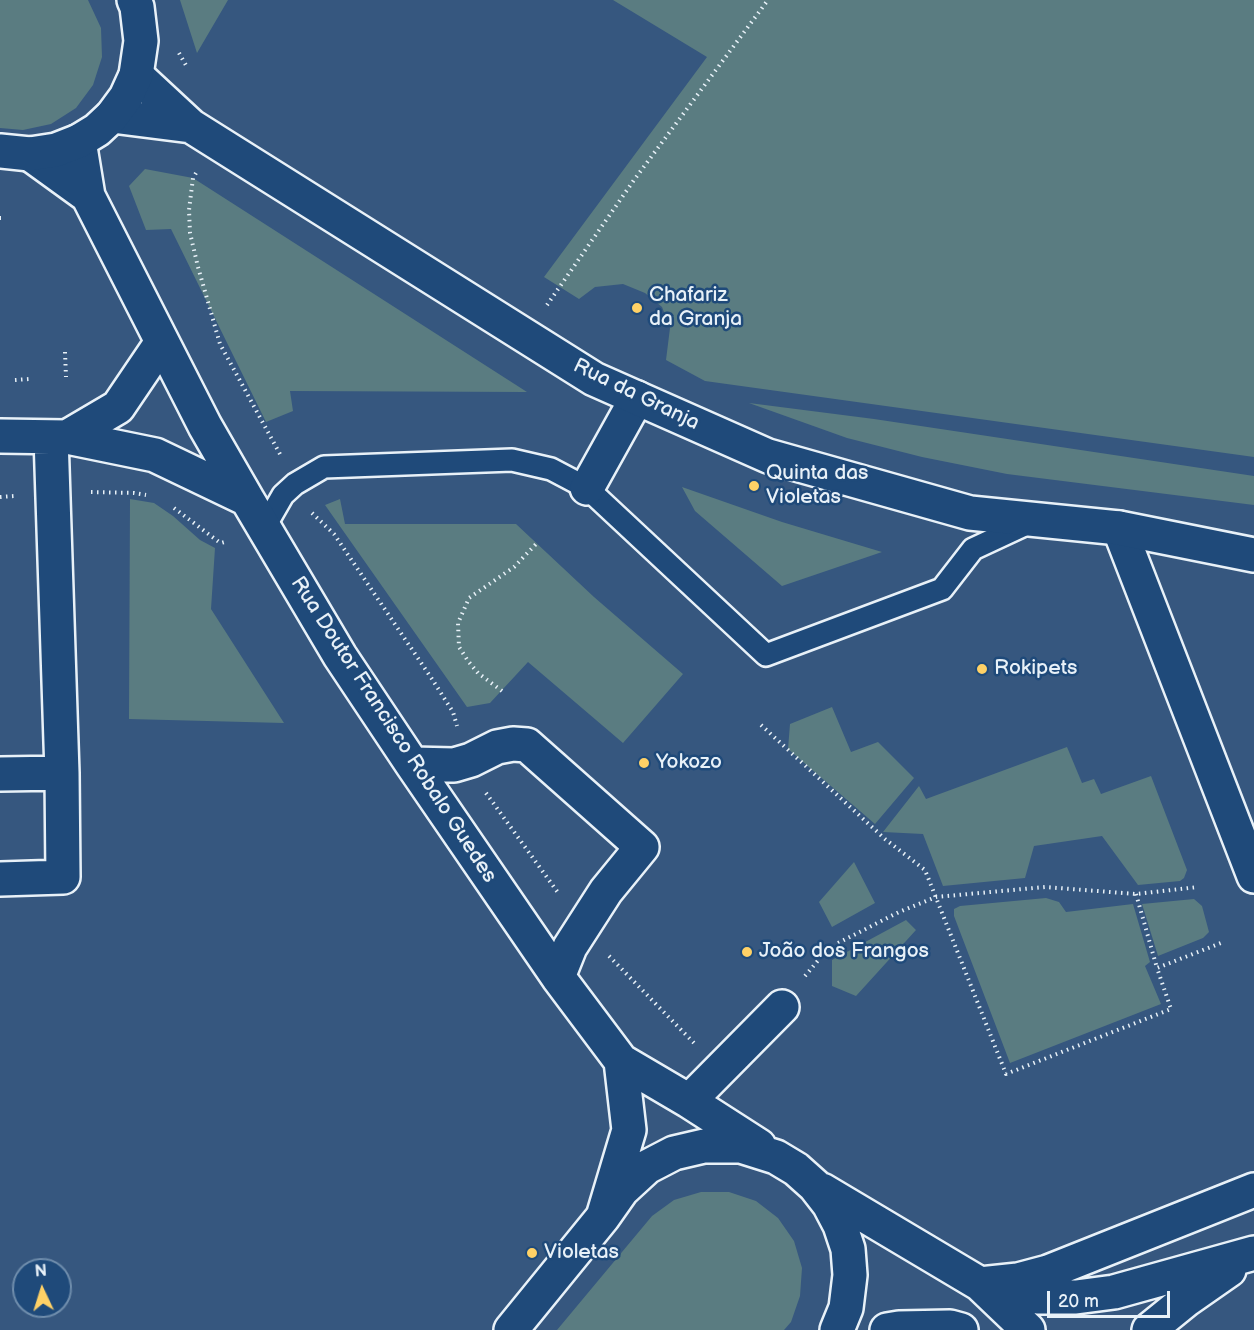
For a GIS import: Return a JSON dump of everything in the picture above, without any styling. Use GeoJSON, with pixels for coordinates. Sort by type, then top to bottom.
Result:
{"type":"FeatureCollection","features":[{"type":"Feature","properties":{"kind":"street"},"geometry":{"type":"LineString","coordinates":[[15,153],[56,150],[79,141],[97,130],[112,116],[126,96],[136,75],[141,41],[134,0]]}},
{"type":"Feature","properties":{"kind":"street","name":"Rua da Granja"},"geometry":{"type":"LineString","coordinates":[[136,75],[191,126],[594,379],[768,456],[970,513],[1119,528],[1254,555]]}},
{"type":"Feature","properties":{"kind":"street"},"geometry":{"type":"LineString","coordinates":[[112,116],[191,126]]}},
{"type":"Feature","properties":{"kind":"street","name":"Rua Doutor Francisco Robalo Guedes"},"geometry":{"type":"LineString","coordinates":[[79,141],[88,196],[204,426],[264,528],[340,656],[412,765],[558,977],[621,1061]]}},
{"type":"Feature","properties":{"kind":"street"},"geometry":{"type":"LineString","coordinates":[[15,153],[88,196]]}},
{"type":"Feature","properties":{"kind":"street"},"geometry":{"type":"LineString","coordinates":[[59,437],[118,407],[162,342]]}},
{"type":"Feature","properties":{"kind":"street"},"geometry":{"type":"LineString","coordinates":[[587,488],[637,398]]}},
{"type":"Feature","properties":{"kind":"street"},"geometry":{"type":"LineString","coordinates":[[0,436],[59,437],[155,455],[247,499]]}},
{"type":"Feature","properties":{"kind":"street"},"geometry":{"type":"LineString","coordinates":[[0,879],[63,878],[59,437]]}},
{"type":"Feature","properties":{"kind":"street"},"geometry":{"type":"LineString","coordinates":[[1119,528],[1254,876]]}},
{"type":"Feature","properties":{"kind":"street","name":"Rua da Granja"},"geometry":{"type":"LineString","coordinates":[[1173,538],[1254,537]]}},
{"type":"Feature","properties":{"kind":"street"},"geometry":{"type":"LineString","coordinates":[[412,765],[454,765],[471,760],[497,747],[513,744],[527,745],[642,847],[600,900],[570,947],[558,977]]}},
{"type":"Feature","properties":{"kind":"street"},"geometry":{"type":"LineString","coordinates":[[0,774],[62,773]]}},
{"type":"Feature","properties":{"kind":"street"},"geometry":{"type":"LineString","coordinates":[[688,1101],[782,1006]]}},
{"type":"Feature","properties":{"kind":"street"},"geometry":{"type":"LineString","coordinates":[[621,1061],[796,1169],[815,1186],[829,1204],[840,1225],[848,1249],[850,1275],[846,1308],[837,1330]]}},
{"type":"Feature","properties":{"kind":"street"},"geometry":{"type":"LineString","coordinates":[[603,1218],[629,1130],[621,1061]]}},
{"type":"Feature","properties":{"kind":"street"},"geometry":{"type":"LineString","coordinates":[[511,1330],[603,1218],[622,1190],[647,1167],[674,1153],[704,1146],[741,1146],[776,1157]]}},
{"type":"Feature","properties":{"kind":"street"},"geometry":{"type":"LineString","coordinates":[[815,1186],[980,1284],[1028,1330]]}},
{"type":"Feature","properties":{"kind":"street"},"geometry":{"type":"LineString","coordinates":[[980,1284],[1018,1281],[1048,1272],[1254,1190]]}},
{"type":"Feature","properties":{"kind":"street"},"geometry":{"type":"LineString","coordinates":[[980,1284],[1037,1297],[1076,1297],[1114,1292],[1251,1255]]}},
{"type":"Feature","properties":{"kind":"street"},"geometry":{"type":"LineString","coordinates":[[1149,1330],[1186,1300],[1251,1255]]}},
{"type":"Feature","properties":{"kind":"street"},"geometry":{"type":"LineString","coordinates":[[886,1330],[899,1328],[961,1330]]}},
{"type":"Feature","properties":{"kind":"lane"},"geometry":{"type":"LineString","coordinates":[[264,528],[284,495],[295,484],[324,467],[512,460],[551,469],[587,488],[766,655],[942,589],[973,549],[1035,520]]}},
{"type":"Feature","properties":{"kind":"path"},"geometry":{"type":"LineString","coordinates":[[525,336],[634,180],[768,0]]}},
{"type":"Feature","properties":{"kind":"path"},"geometry":{"type":"LineString","coordinates":[[176,48],[191,76]]}},
{"type":"Feature","properties":{"kind":"path"},"geometry":{"type":"LineString","coordinates":[[193,178],[189,210],[190,233],[220,344],[286,466]]}},
{"type":"Feature","properties":{"kind":"path"},"geometry":{"type":"LineString","coordinates":[[65,352],[66,378]]}},
{"type":"Feature","properties":{"kind":"path"},"geometry":{"type":"LineString","coordinates":[[15,380],[29,380]]}},
{"type":"Feature","properties":{"kind":"path"},"geometry":{"type":"LineString","coordinates":[[84,492],[134,493],[151,496]]}},
{"type":"Feature","properties":{"kind":"path"},"geometry":{"type":"LineString","coordinates":[[166,503],[219,542],[228,541]]}},
{"type":"Feature","properties":{"kind":"path"},"geometry":{"type":"LineString","coordinates":[[310,511],[334,534],[432,679],[453,712],[483,788],[562,897]]}},
{"type":"Feature","properties":{"kind":"path"},"geometry":{"type":"LineString","coordinates":[[502,691],[478,673],[468,661],[459,647],[458,623],[469,598],[514,567],[537,543]]}},
{"type":"Feature","properties":{"kind":"path"},"geometry":{"type":"LineString","coordinates":[[761,725],[885,839],[925,870],[1006,1074],[1171,1009],[1136,894]]}},
{"type":"Feature","properties":{"kind":"path"},"geometry":{"type":"LineString","coordinates":[[838,943],[899,912],[936,897],[1045,887],[1136,894],[1198,887]]}},
{"type":"Feature","properties":{"kind":"path"},"geometry":{"type":"LineString","coordinates":[[1157,968],[1221,943]]}},
{"type":"Feature","properties":{"kind":"path"},"geometry":{"type":"LineString","coordinates":[[607,953],[686,1036],[722,1068]]}},
{"type":"Feature","properties":{"kind":"path"},"geometry":{"type":"LineString","coordinates":[[805,976],[821,957]]}},
{"type":"Feature","properties":{"kind":"green space"},"geometry":{"type":"Polygon","coordinates":[[[0,0],[88,0],[101,28],[102,57],[93,85],[76,108],[51,124],[23,130],[0,128],[0,0]]]}},
{"type":"Feature","properties":{"kind":"green space"},"geometry":{"type":"Polygon","coordinates":[[[180,0],[228,0],[197,53],[180,0]]]}},
{"type":"Feature","properties":{"kind":"green space"},"geometry":{"type":"Polygon","coordinates":[[[613,0],[1254,0],[1254,457],[705,381],[666,360],[670,328],[662,307],[645,293],[623,284],[595,287],[579,299],[544,277],[707,57],[613,0]]]}},
{"type":"Feature","properties":{"kind":"green space"},"geometry":{"type":"Polygon","coordinates":[[[145,169],[193,178],[527,392],[290,391],[293,411],[266,422],[171,229],[146,230],[129,186],[145,169]]]}},
{"type":"Feature","properties":{"kind":"green space"},"geometry":{"type":"Polygon","coordinates":[[[749,403],[874,419],[1254,476],[1254,505],[1007,474],[922,457],[847,438],[749,403]]]}},
{"type":"Feature","properties":{"kind":"green space"},"geometry":{"type":"Polygon","coordinates":[[[682,487],[782,522],[882,552],[782,586],[695,511],[682,487]]]}},
{"type":"Feature","properties":{"kind":"green space"},"geometry":{"type":"Polygon","coordinates":[[[130,499],[154,503],[200,540],[215,548],[211,609],[284,723],[129,719],[130,499]]]}},
{"type":"Feature","properties":{"kind":"green space"},"geometry":{"type":"Polygon","coordinates":[[[340,499],[345,524],[516,524],[594,597],[683,674],[623,743],[528,662],[490,703],[467,707],[325,505],[340,499]]]}},
{"type":"Feature","properties":{"kind":"green space"},"geometry":{"type":"Polygon","coordinates":[[[832,707],[851,752],[878,742],[914,778],[875,824],[788,749],[790,724],[832,707]]]}},
{"type":"Feature","properties":{"kind":"green space"},"geometry":{"type":"Polygon","coordinates":[[[1067,747],[1082,783],[1094,779],[1101,794],[1151,776],[1187,870],[1184,878],[1180,881],[1138,885],[1102,836],[1034,846],[1025,878],[943,886],[923,834],[883,832],[919,786],[926,799],[1067,747]]]}},
{"type":"Feature","properties":{"kind":"green space"},"geometry":{"type":"Polygon","coordinates":[[[854,862],[875,903],[832,927],[819,902],[854,862]]]}},
{"type":"Feature","properties":{"kind":"green space"},"geometry":{"type":"Polygon","coordinates":[[[1046,898],[1059,902],[1066,912],[1133,904],[1150,962],[1145,966],[1161,1004],[1010,1063],[954,916],[954,909],[960,906],[1046,898]]]}},
{"type":"Feature","properties":{"kind":"green space"},"geometry":{"type":"Polygon","coordinates":[[[1194,899],[1202,906],[1209,932],[1203,938],[1158,956],[1142,904],[1194,899]]]}},
{"type":"Feature","properties":{"kind":"green space"},"geometry":{"type":"Polygon","coordinates":[[[906,920],[916,930],[856,996],[832,986],[832,960],[906,920]]]}},
{"type":"Feature","properties":{"kind":"green space"},"geometry":{"type":"Polygon","coordinates":[[[701,1192],[729,1192],[756,1201],[778,1218],[794,1241],[802,1268],[800,1296],[791,1322],[784,1330],[557,1330],[652,1216],[674,1200],[701,1192]]]}},
{"type":"Feature","properties":{"kind":"place","name":"Chafariz da Granja"},"geometry":{"type":"Point","coordinates":[637,308]}},
{"type":"Feature","properties":{"kind":"place","name":"Quinta das Violetas"},"geometry":{"type":"Point","coordinates":[754,486]}},
{"type":"Feature","properties":{"kind":"place","name":"Rokipets"},"geometry":{"type":"Point","coordinates":[982,669]}},
{"type":"Feature","properties":{"kind":"place","name":"Yokozo"},"geometry":{"type":"Point","coordinates":[644,763]}},
{"type":"Feature","properties":{"kind":"place","name":"João dos Frangos"},"geometry":{"type":"Point","coordinates":[747,952]}},
{"type":"Feature","properties":{"kind":"place","name":"Violetas"},"geometry":{"type":"Point","coordinates":[532,1253]}}]}
